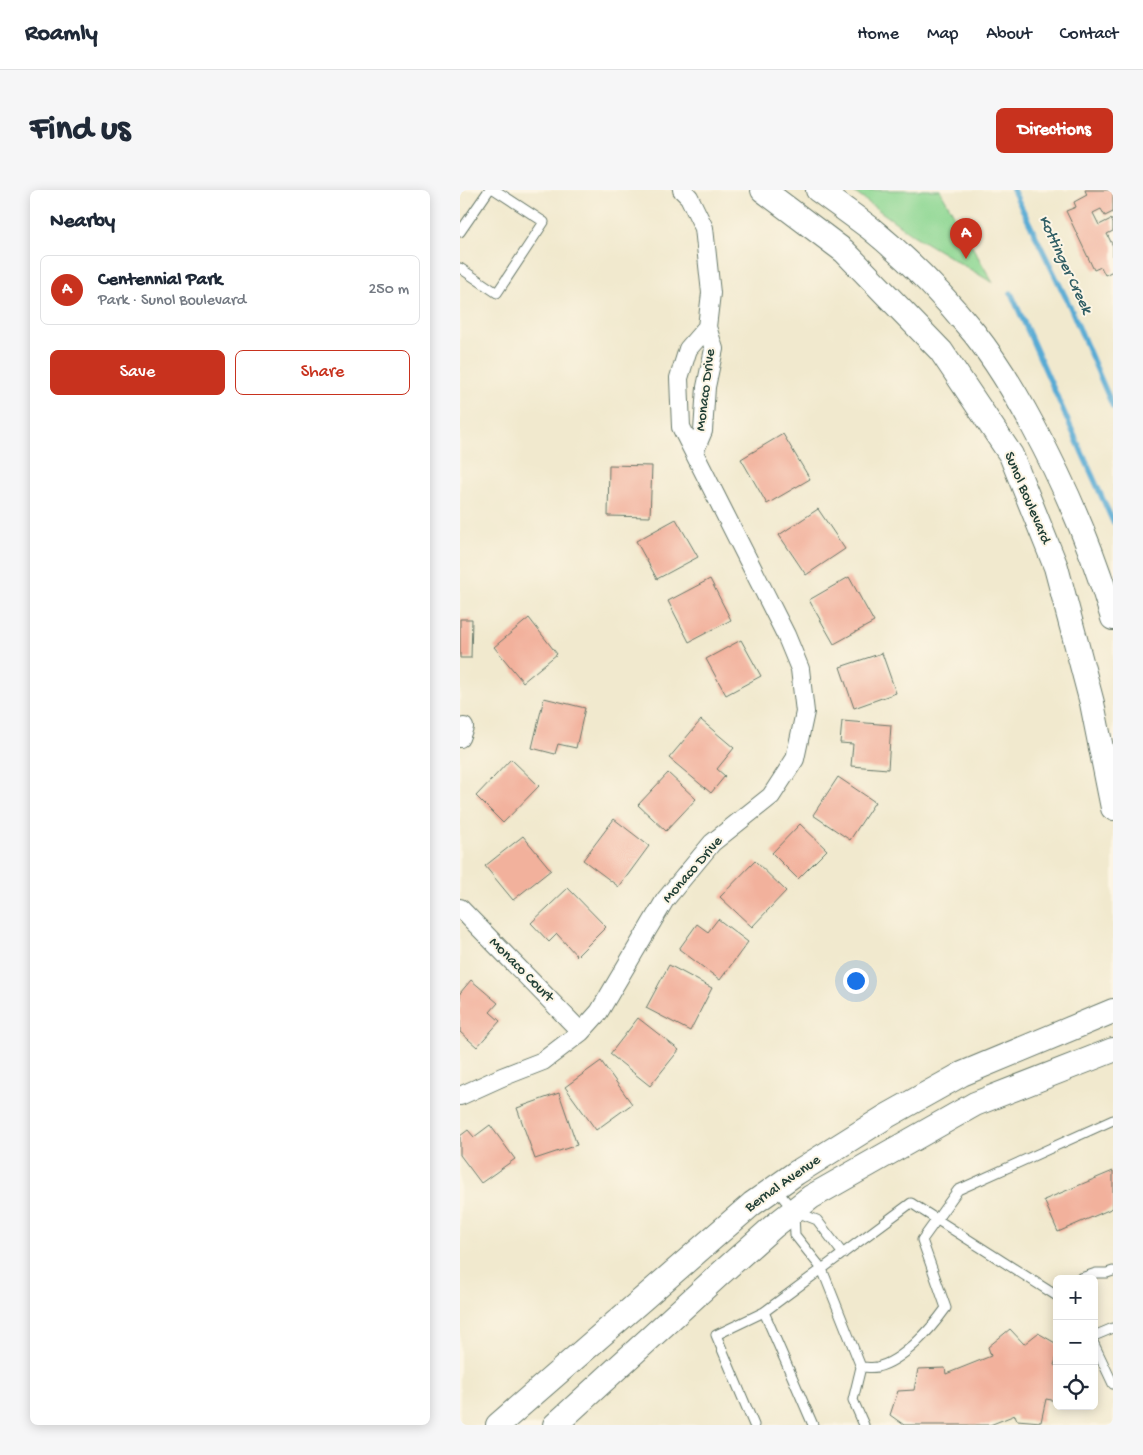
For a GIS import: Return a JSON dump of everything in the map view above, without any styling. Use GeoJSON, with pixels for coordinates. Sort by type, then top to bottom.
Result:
{"type":"FeatureCollection","features":[{"type":"Feature","properties":{"kind":"main road","name":"Sunol Boulevard"},"geometry":{"type":"LineString","coordinates":[[763,190],[844,251],[941,350],[1011,455],[1056,567],[1092,702],[1113,808]]}},
{"type":"Feature","properties":{"kind":"main road"},"geometry":{"type":"LineString","coordinates":[[818,190],[871,229],[924,278],[974,334],[1012,388],[1045,449],[1074,510],[1103,585],[1113,618]]}},
{"type":"Feature","properties":{"kind":"main road","name":"Bernal Avenue"},"geometry":{"type":"LineString","coordinates":[[498,1425],[752,1204],[796,1173],[888,1116],[962,1074],[1113,1011]]}},
{"type":"Feature","properties":{"kind":"main road","name":"Bernal Avenue"},"geometry":{"type":"LineString","coordinates":[[554,1425],[720,1274],[811,1197],[975,1104],[1113,1050]]}},
{"type":"Feature","properties":{"kind":"street","name":"Monaco Drive"},"geometry":{"type":"LineString","coordinates":[[682,190],[689,197],[704,228],[711,293],[707,328],[714,349],[706,387],[703,431],[694,452]]}},
{"type":"Feature","properties":{"kind":"street","name":"Monaco Drive"},"geometry":{"type":"LineString","coordinates":[[460,1096],[543,1061],[581,1032],[599,1012],[665,900],[712,843],[771,796],[795,759],[805,712],[800,669],[786,635],[681,426],[679,378],[688,349],[707,328]]}},
{"type":"Feature","properties":{"kind":"street","name":"Monaco Court"},"geometry":{"type":"LineString","coordinates":[[460,908],[581,1032]]}},
{"type":"Feature","properties":{"kind":"lane"},"geometry":{"type":"LineString","coordinates":[[460,232],[489,190]]}},
{"type":"Feature","properties":{"kind":"lane"},"geometry":{"type":"LineString","coordinates":[[460,268],[497,293],[544,222],[495,190]]}},
{"type":"Feature","properties":{"kind":"lane"},"geometry":{"type":"LineString","coordinates":[[861,1367],[878,1367],[895,1359],[926,1334],[946,1308],[922,1240],[958,1190],[1113,1120]]}},
{"type":"Feature","properties":{"kind":"lane"},"geometry":{"type":"LineString","coordinates":[[775,1188],[794,1211],[816,1220],[843,1254]]}},
{"type":"Feature","properties":{"kind":"lane"},"geometry":{"type":"LineString","coordinates":[[754,1425],[716,1335],[764,1312],[912,1203],[1053,1293]]}},
{"type":"Feature","properties":{"kind":"lane"},"geometry":{"type":"LineString","coordinates":[[794,1211],[795,1235],[822,1269],[861,1367],[853,1400],[864,1425]]}},
{"type":"Feature","properties":{"kind":"lane"},"geometry":{"type":"LineString","coordinates":[[1090,1275],[1113,1271]]}},
{"type":"Feature","properties":{"kind":"lane"},"geometry":{"type":"LineString","coordinates":[[764,1312],[813,1425]]}},
{"type":"Feature","properties":{"kind":"lane"},"geometry":{"type":"LineString","coordinates":[[1098,1334],[1113,1328]]}},
{"type":"Feature","properties":{"kind":"lane"},"geometry":{"type":"LineString","coordinates":[[1098,1352],[1113,1384]]}},
{"type":"Feature","properties":{"kind":"green space"},"geometry":{"type":"Polygon","coordinates":[[[851,190],[940,190],[993,283],[913,235],[851,190]]]}},
{"type":"Feature","properties":{"kind":"building"},"geometry":{"type":"Polygon","coordinates":[[[1085,190],[1113,190],[1113,212],[1105,216],[1101,209],[1093,213],[1099,225],[1111,219],[1113,223],[1113,231],[1107,234],[1113,246],[1113,271],[1105,275],[1101,267],[1094,270],[1066,211],[1076,207],[1074,202],[1087,195],[1085,190]]]}},
{"type":"Feature","properties":{"kind":"building"},"geometry":{"type":"Polygon","coordinates":[[[783,434],[810,479],[767,504],[741,459],[783,434]]]}},
{"type":"Feature","properties":{"kind":"building"},"geometry":{"type":"Polygon","coordinates":[[[609,465],[652,466],[650,517],[608,516],[609,465]]]}},
{"type":"Feature","properties":{"kind":"building"},"geometry":{"type":"Polygon","coordinates":[[[818,509],[845,549],[806,575],[779,535],[818,509]]]}},
{"type":"Feature","properties":{"kind":"building"},"geometry":{"type":"Polygon","coordinates":[[[676,519],[698,557],[657,579],[636,541],[676,519]]]}},
{"type":"Feature","properties":{"kind":"building"},"geometry":{"type":"Polygon","coordinates":[[[849,577],[874,622],[834,644],[809,600],[849,577]]]}},
{"type":"Feature","properties":{"kind":"building"},"geometry":{"type":"Polygon","coordinates":[[[710,579],[731,620],[689,642],[668,601],[710,579]]]}},
{"type":"Feature","properties":{"kind":"building"},"geometry":{"type":"Polygon","coordinates":[[[529,618],[557,654],[523,682],[494,647],[529,618]]]}},
{"type":"Feature","properties":{"kind":"building"},"geometry":{"type":"Polygon","coordinates":[[[460,619],[472,619],[471,658],[460,658],[460,619]]]}},
{"type":"Feature","properties":{"kind":"building"},"geometry":{"type":"Polygon","coordinates":[[[741,640],[761,676],[726,695],[706,659],[741,640]]]}},
{"type":"Feature","properties":{"kind":"building"},"geometry":{"type":"Polygon","coordinates":[[[882,653],[896,693],[854,708],[840,667],[882,653]]]}},
{"type":"Feature","properties":{"kind":"building"},"geometry":{"type":"Polygon","coordinates":[[[544,698],[585,708],[576,748],[558,744],[555,754],[532,748],[544,698]]]}},
{"type":"Feature","properties":{"kind":"building"},"geometry":{"type":"Polygon","coordinates":[[[701,720],[734,748],[717,769],[725,776],[711,793],[669,758],[701,720]]]}},
{"type":"Feature","properties":{"kind":"building"},"geometry":{"type":"Polygon","coordinates":[[[842,721],[891,725],[888,769],[851,766],[853,744],[840,743],[842,721]]]}},
{"type":"Feature","properties":{"kind":"building"},"geometry":{"type":"Polygon","coordinates":[[[511,759],[539,786],[503,823],[476,796],[511,759]]]}},
{"type":"Feature","properties":{"kind":"building"},"geometry":{"type":"Polygon","coordinates":[[[668,773],[696,799],[666,831],[638,805],[668,773]]]}},
{"type":"Feature","properties":{"kind":"building"},"geometry":{"type":"Polygon","coordinates":[[[838,777],[875,802],[850,840],[813,815],[838,777]]]}},
{"type":"Feature","properties":{"kind":"building"},"geometry":{"type":"Polygon","coordinates":[[[614,819],[649,846],[619,887],[583,860],[614,819]]]}},
{"type":"Feature","properties":{"kind":"building"},"geometry":{"type":"Polygon","coordinates":[[[800,824],[827,850],[798,879],[772,853],[800,824]]]}},
{"type":"Feature","properties":{"kind":"building"},"geometry":{"type":"Polygon","coordinates":[[[523,836],[551,870],[513,900],[485,866],[523,836]]]}},
{"type":"Feature","properties":{"kind":"building"},"geometry":{"type":"Polygon","coordinates":[[[755,861],[786,891],[752,927],[720,897],[755,861]]]}},
{"type":"Feature","properties":{"kind":"building"},"geometry":{"type":"Polygon","coordinates":[[[568,888],[606,927],[577,956],[557,934],[549,942],[531,923],[568,888]]]}},
{"type":"Feature","properties":{"kind":"building"},"geometry":{"type":"Polygon","coordinates":[[[718,919],[748,942],[720,980],[679,949],[697,924],[708,932],[718,919]]]}},
{"type":"Feature","properties":{"kind":"building"},"geometry":{"type":"Polygon","coordinates":[[[669,965],[712,988],[690,1031],[646,1008],[669,965]]]}},
{"type":"Feature","properties":{"kind":"building"},"geometry":{"type":"Polygon","coordinates":[[[471,980],[498,1003],[490,1012],[500,1021],[477,1047],[460,1032],[460,993],[471,980]]]}},
{"type":"Feature","properties":{"kind":"building"},"geometry":{"type":"Polygon","coordinates":[[[638,1018],[679,1050],[650,1086],[610,1054],[638,1018]]]}},
{"type":"Feature","properties":{"kind":"building"},"geometry":{"type":"Polygon","coordinates":[[[601,1061],[632,1104],[596,1130],[565,1087],[601,1061]]]}},
{"type":"Feature","properties":{"kind":"building"},"geometry":{"type":"Polygon","coordinates":[[[559,1093],[577,1145],[535,1159],[517,1108],[559,1093]]]}},
{"type":"Feature","properties":{"kind":"building"},"geometry":{"type":"Polygon","coordinates":[[[490,1125],[515,1159],[481,1183],[460,1155],[460,1136],[468,1130],[474,1137],[490,1125]]]}},
{"type":"Feature","properties":{"kind":"building"},"geometry":{"type":"Polygon","coordinates":[[[1113,1171],[1113,1208],[1058,1232],[1044,1200],[1113,1171]]]}},
{"type":"Feature","properties":{"kind":"building"},"geometry":{"type":"Polygon","coordinates":[[[1010,1329],[1024,1344],[1038,1333],[1053,1342],[1053,1400],[1046,1399],[1041,1422],[1017,1420],[1015,1415],[990,1425],[904,1425],[890,1415],[898,1391],[914,1390],[918,1369],[945,1368],[946,1374],[991,1356],[988,1347],[1010,1329]]]}},
{"type":"Feature","properties":{"kind":"waterway","name":"Kottinger Creek"},"geometry":{"type":"LineString","coordinates":[[1013,190],[1068,302],[1113,407]]}},
{"type":"Feature","properties":{"kind":"waterway"},"geometry":{"type":"LineString","coordinates":[[1011,293],[1113,522]]}},
{"type":"Feature","properties":{"kind":"place","name":"Centennial Park"},"geometry":{"type":"Point","coordinates":[966,259]}}]}
